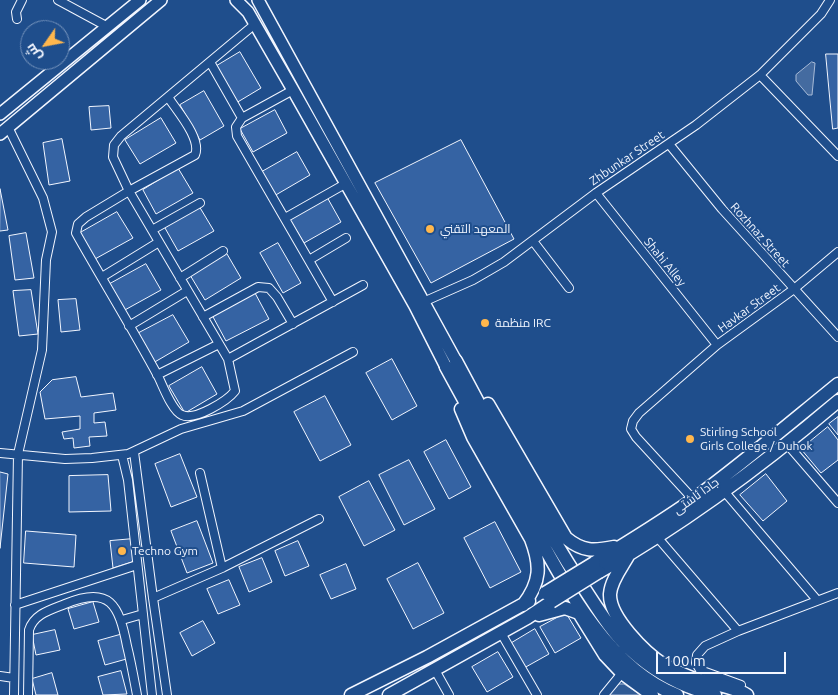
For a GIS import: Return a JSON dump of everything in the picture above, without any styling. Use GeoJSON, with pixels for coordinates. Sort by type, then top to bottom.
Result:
{"type":"FeatureCollection","features":[{"type":"Feature","properties":{"kind":"main road"},"geometry":{"type":"LineString","coordinates":[[70,57],[140,0]]}},
{"type":"Feature","properties":{"kind":"main road"},"geometry":{"type":"LineString","coordinates":[[4,130],[161,0]]}},
{"type":"Feature","properties":{"kind":"main road"},"geometry":{"type":"LineString","coordinates":[[236,0],[248,12]]}},
{"type":"Feature","properties":{"kind":"main road"},"geometry":{"type":"LineString","coordinates":[[241,0],[345,184],[419,304]]}},
{"type":"Feature","properties":{"kind":"main road"},"geometry":{"type":"LineString","coordinates":[[258,0],[451,364],[605,630],[632,668],[660,687],[677,695]]}},
{"type":"Feature","properties":{"kind":"main road"},"geometry":{"type":"LineString","coordinates":[[0,114],[54,70]]}},
{"type":"Feature","properties":{"kind":"main road"},"geometry":{"type":"LineString","coordinates":[[68,70],[72,75]]}},
{"type":"Feature","properties":{"kind":"main road"},"geometry":{"type":"LineString","coordinates":[[451,364],[480,391],[505,430],[566,538],[576,546],[586,550],[627,550],[611,586],[610,594],[613,609],[628,632],[648,652],[677,672],[746,694]]}},
{"type":"Feature","properties":{"kind":"main road"},"geometry":{"type":"LineString","coordinates":[[451,364],[458,403],[473,437],[531,539],[536,552],[538,562],[537,577],[530,595],[523,605]]}},
{"type":"Feature","properties":{"kind":"main road","name":"جادا ئاشتی"},"geometry":{"type":"LineString","coordinates":[[548,597],[627,550],[752,455],[838,384]]}},
{"type":"Feature","properties":{"kind":"main road","name":"جادا ئاشتی"},"geometry":{"type":"LineString","coordinates":[[627,550],[658,538],[787,444],[838,401]]}},
{"type":"Feature","properties":{"kind":"main road"},"geometry":{"type":"LineString","coordinates":[[351,695],[427,658],[523,605],[548,597]]}},
{"type":"Feature","properties":{"kind":"main road"},"geometry":{"type":"LineString","coordinates":[[389,695],[526,618],[548,597]]}},
{"type":"Feature","properties":{"kind":"main road"},"geometry":{"type":"LineString","coordinates":[[526,618],[564,608],[579,613],[605,655],[622,673],[652,695]]}},
{"type":"Feature","properties":{"kind":"main road"},"geometry":{"type":"LineString","coordinates":[[605,630],[654,669],[684,685],[714,695]]}},
{"type":"Feature","properties":{"kind":"street"},"geometry":{"type":"LineString","coordinates":[[17,19],[16,12],[22,0]]}},
{"type":"Feature","properties":{"kind":"street"},"geometry":{"type":"LineString","coordinates":[[58,0],[108,27]]}},
{"type":"Feature","properties":{"kind":"street","name":"Zhbunkar Street"},"geometry":{"type":"LineString","coordinates":[[419,304],[465,284],[504,262],[596,193],[720,107],[760,75],[821,14],[830,0]]}},
{"type":"Feature","properties":{"kind":"street"},"geometry":{"type":"LineString","coordinates":[[168,97],[194,137],[197,149],[195,155],[129,191],[86,217],[78,224],[76,233],[158,375],[173,406],[181,415],[193,417],[229,399],[235,391],[228,359],[129,191],[113,157],[114,146],[121,136],[255,24]]}},
{"type":"Feature","properties":{"kind":"street"},"geometry":{"type":"LineString","coordinates":[[210,62],[242,118]]}},
{"type":"Feature","properties":{"kind":"street"},"geometry":{"type":"LineString","coordinates":[[760,75],[838,156]]}},
{"type":"Feature","properties":{"kind":"street"},"geometry":{"type":"LineString","coordinates":[[293,90],[242,118],[236,127],[237,136],[333,302]]}},
{"type":"Feature","properties":{"kind":"street"},"geometry":{"type":"LineString","coordinates":[[4,130],[43,198],[52,232],[46,260],[42,350],[18,454],[14,695]]}},
{"type":"Feature","properties":{"kind":"street","name":"Rozhnaz Street"},"geometry":{"type":"LineString","coordinates":[[669,144],[722,209],[838,337]]}},
{"type":"Feature","properties":{"kind":"street"},"geometry":{"type":"LineString","coordinates":[[284,218],[345,184]]}},
{"type":"Feature","properties":{"kind":"street","name":"Shahi Alley"},"geometry":{"type":"LineString","coordinates":[[596,193],[717,345]]}},
{"type":"Feature","properties":{"kind":"street"},"geometry":{"type":"LineString","coordinates":[[152,230],[200,203]]}},
{"type":"Feature","properties":{"kind":"street"},"geometry":{"type":"LineString","coordinates":[[309,260],[346,238]]}},
{"type":"Feature","properties":{"kind":"street"},"geometry":{"type":"LineString","coordinates":[[533,241],[569,288]]}},
{"type":"Feature","properties":{"kind":"street"},"geometry":{"type":"LineString","coordinates":[[102,278],[159,242]]}},
{"type":"Feature","properties":{"kind":"street"},"geometry":{"type":"LineString","coordinates":[[180,278],[223,251]]}},
{"type":"Feature","properties":{"kind":"street","name":"Havkar Street"},"geometry":{"type":"LineString","coordinates":[[693,499],[636,437],[631,429],[633,421],[639,413],[717,345],[794,289],[838,252]]}},
{"type":"Feature","properties":{"kind":"street"},"geometry":{"type":"LineString","coordinates":[[228,359],[362,285]]}},
{"type":"Feature","properties":{"kind":"street"},"geometry":{"type":"LineString","coordinates":[[203,318],[258,287],[269,288],[277,297],[293,324]]}},
{"type":"Feature","properties":{"kind":"street"},"geometry":{"type":"LineString","coordinates":[[129,326],[187,291]]}},
{"type":"Feature","properties":{"kind":"street"},"geometry":{"type":"LineString","coordinates":[[158,375],[219,344]]}},
{"type":"Feature","properties":{"kind":"street"},"geometry":{"type":"LineString","coordinates":[[0,453],[44,458],[92,458],[134,452],[181,429],[243,411],[353,352]]}},
{"type":"Feature","properties":{"kind":"street"},"geometry":{"type":"LineString","coordinates":[[787,444],[838,502]]}},
{"type":"Feature","properties":{"kind":"street"},"geometry":{"type":"LineString","coordinates":[[134,452],[152,598],[167,695]]}},
{"type":"Feature","properties":{"kind":"street"},"geometry":{"type":"LineString","coordinates":[[122,455],[128,480],[152,695]]}},
{"type":"Feature","properties":{"kind":"street"},"geometry":{"type":"LineString","coordinates":[[200,472],[222,568]]}},
{"type":"Feature","properties":{"kind":"street"},"geometry":{"type":"LineString","coordinates":[[128,480],[138,479]]}},
{"type":"Feature","properties":{"kind":"street"},"geometry":{"type":"LineString","coordinates":[[724,491],[817,600]]}},
{"type":"Feature","properties":{"kind":"street"},"geometry":{"type":"LineString","coordinates":[[152,598],[222,568],[319,519]]}},
{"type":"Feature","properties":{"kind":"street"},"geometry":{"type":"LineString","coordinates":[[658,538],[738,630]]}},
{"type":"Feature","properties":{"kind":"street"},"geometry":{"type":"LineString","coordinates":[[15,605],[137,565]]}},
{"type":"Feature","properties":{"kind":"street"},"geometry":{"type":"LineString","coordinates":[[746,694],[742,686],[700,670],[696,663],[697,655],[705,646],[738,630],[838,592]]}},
{"type":"Feature","properties":{"kind":"street"},"geometry":{"type":"LineString","coordinates":[[28,695],[29,630],[36,618],[79,598],[92,596],[106,599],[116,608],[122,620],[137,695]]}},
{"type":"Feature","properties":{"kind":"street"},"geometry":{"type":"LineString","coordinates":[[122,620],[143,614]]}},
{"type":"Feature","properties":{"kind":"street"},"geometry":{"type":"LineString","coordinates":[[501,633],[537,695]]}},
{"type":"Feature","properties":{"kind":"street"},"geometry":{"type":"LineString","coordinates":[[435,670],[449,695]]}},
{"type":"Feature","properties":{"kind":"street"},"geometry":{"type":"LineString","coordinates":[[604,695],[622,673]]}},
{"type":"Feature","properties":{"kind":"street"},"geometry":{"type":"LineString","coordinates":[[0,676],[14,678]]}},
{"type":"Feature","properties":{"kind":"shaded area"},"geometry":{"type":"Polygon","coordinates":[[[812,62],[815,63],[812,95],[808,95],[796,81],[796,75],[812,62]]]}},
{"type":"Feature","properties":{"kind":"shaded area"},"geometry":{"type":"Polygon","coordinates":[[[617,684],[624,684],[641,695],[607,695],[617,684]]]}},
{"type":"Feature","properties":{"kind":"building"},"geometry":{"type":"Polygon","coordinates":[[[240,52],[261,88],[236,103],[215,67],[240,52]]]}},
{"type":"Feature","properties":{"kind":"building"},"geometry":{"type":"Polygon","coordinates":[[[826,54],[838,54],[838,128],[833,129],[826,54]]]}},
{"type":"Feature","properties":{"kind":"building"},"geometry":{"type":"Polygon","coordinates":[[[204,91],[224,126],[200,140],[180,105],[204,91]]]}},
{"type":"Feature","properties":{"kind":"building"},"geometry":{"type":"Polygon","coordinates":[[[109,106],[111,128],[91,130],[89,107],[109,106]]]}},
{"type":"Feature","properties":{"kind":"building"},"geometry":{"type":"Polygon","coordinates":[[[275,110],[287,133],[253,152],[240,129],[275,110]]]}},
{"type":"Feature","properties":{"kind":"building"},"geometry":{"type":"Polygon","coordinates":[[[161,118],[176,143],[140,164],[125,140],[161,118]]]}},
{"type":"Feature","properties":{"kind":"building"},"geometry":{"type":"Polygon","coordinates":[[[62,139],[70,181],[49,185],[43,143],[62,139]]]}},
{"type":"Feature","properties":{"kind":"building"},"geometry":{"type":"Polygon","coordinates":[[[461,140],[514,239],[431,283],[375,183],[461,140]]]}},
{"type":"Feature","properties":{"kind":"building"},"geometry":{"type":"Polygon","coordinates":[[[297,152],[310,175],[274,196],[260,173],[297,152]]]}},
{"type":"Feature","properties":{"kind":"building"},"geometry":{"type":"Polygon","coordinates":[[[178,168],[193,193],[156,214],[143,190],[178,168]]]}},
{"type":"Feature","properties":{"kind":"building"},"geometry":{"type":"Polygon","coordinates":[[[0,189],[8,230],[0,231],[0,189]]]}},
{"type":"Feature","properties":{"kind":"building"},"geometry":{"type":"Polygon","coordinates":[[[327,197],[341,222],[304,243],[289,218],[327,197]]]}},
{"type":"Feature","properties":{"kind":"building"},"geometry":{"type":"Polygon","coordinates":[[[199,206],[214,231],[178,251],[165,228],[199,206]]]}},
{"type":"Feature","properties":{"kind":"building"},"geometry":{"type":"Polygon","coordinates":[[[117,212],[133,238],[95,259],[80,233],[117,212]]]}},
{"type":"Feature","properties":{"kind":"building"},"geometry":{"type":"Polygon","coordinates":[[[26,233],[34,278],[15,280],[9,236],[26,233]]]}},
{"type":"Feature","properties":{"kind":"building"},"geometry":{"type":"Polygon","coordinates":[[[278,243],[301,283],[283,293],[260,253],[278,243]]]}},
{"type":"Feature","properties":{"kind":"building"},"geometry":{"type":"Polygon","coordinates":[[[227,254],[241,278],[205,300],[190,275],[227,254]]]}},
{"type":"Feature","properties":{"kind":"building"},"geometry":{"type":"Polygon","coordinates":[[[146,264],[161,290],[123,311],[108,285],[146,264]]]}},
{"type":"Feature","properties":{"kind":"building"},"geometry":{"type":"Polygon","coordinates":[[[31,290],[38,334],[19,336],[13,291],[31,290]]]}},
{"type":"Feature","properties":{"kind":"building"},"geometry":{"type":"Polygon","coordinates":[[[255,293],[269,319],[226,341],[212,315],[255,293]]]}},
{"type":"Feature","properties":{"kind":"building"},"geometry":{"type":"Polygon","coordinates":[[[76,299],[80,330],[61,332],[58,300],[76,299]]]}},
{"type":"Feature","properties":{"kind":"building"},"geometry":{"type":"Polygon","coordinates":[[[173,315],[189,342],[153,363],[137,334],[173,315]]]}},
{"type":"Feature","properties":{"kind":"building"},"geometry":{"type":"Polygon","coordinates":[[[392,359],[417,406],[392,420],[366,373],[392,359]]]}},
{"type":"Feature","properties":{"kind":"building"},"geometry":{"type":"Polygon","coordinates":[[[202,367],[217,394],[185,413],[169,386],[202,367]]]}},
{"type":"Feature","properties":{"kind":"building"},"geometry":{"type":"Polygon","coordinates":[[[76,377],[81,397],[113,393],[116,410],[94,413],[94,423],[105,422],[107,436],[89,437],[90,446],[74,448],[73,438],[64,439],[62,432],[80,429],[80,416],[45,419],[40,392],[52,380],[76,377]]]}},
{"type":"Feature","properties":{"kind":"building"},"geometry":{"type":"Polygon","coordinates":[[[325,396],[351,445],[320,461],[294,412],[325,396]]]}},
{"type":"Feature","properties":{"kind":"building"},"geometry":{"type":"Polygon","coordinates":[[[838,417],[838,435],[829,424],[838,417]]]}},
{"type":"Feature","properties":{"kind":"building"},"geometry":{"type":"Polygon","coordinates":[[[828,427],[838,440],[838,460],[821,473],[801,449],[828,427]]]}},
{"type":"Feature","properties":{"kind":"building"},"geometry":{"type":"Polygon","coordinates":[[[446,440],[471,487],[449,499],[424,452],[446,440]]]}},
{"type":"Feature","properties":{"kind":"building"},"geometry":{"type":"Polygon","coordinates":[[[180,454],[197,497],[171,507],[155,464],[180,454]]]}},
{"type":"Feature","properties":{"kind":"building"},"geometry":{"type":"Polygon","coordinates":[[[409,460],[435,509],[404,525],[379,475],[409,460]]]}},
{"type":"Feature","properties":{"kind":"building"},"geometry":{"type":"Polygon","coordinates":[[[0,472],[8,474],[0,548],[0,472]]]}},
{"type":"Feature","properties":{"kind":"building"},"geometry":{"type":"Polygon","coordinates":[[[766,474],[787,501],[763,521],[740,495],[766,474]]]}},
{"type":"Feature","properties":{"kind":"building"},"geometry":{"type":"Polygon","coordinates":[[[108,475],[111,511],[69,512],[69,476],[108,475]]]}},
{"type":"Feature","properties":{"kind":"building"},"geometry":{"type":"Polygon","coordinates":[[[369,481],[395,530],[364,546],[339,497],[369,481]]]}},
{"type":"Feature","properties":{"kind":"building"},"geometry":{"type":"Polygon","coordinates":[[[197,521],[213,563],[187,573],[171,531],[197,521]]]}},
{"type":"Feature","properties":{"kind":"building"},"geometry":{"type":"Polygon","coordinates":[[[495,522],[521,572],[490,588],[464,538],[495,522]]]}},
{"type":"Feature","properties":{"kind":"building"},"geometry":{"type":"Polygon","coordinates":[[[26,531],[76,535],[74,567],[24,563],[26,531]]]}},
{"type":"Feature","properties":{"kind":"building","name":"Techno Gym"},"geometry":{"type":"Polygon","coordinates":[[[133,539],[135,561],[113,568],[110,541],[133,539]]]}},
{"type":"Feature","properties":{"kind":"building"},"geometry":{"type":"Polygon","coordinates":[[[298,541],[309,566],[285,576],[275,551],[298,541]]]}},
{"type":"Feature","properties":{"kind":"building"},"geometry":{"type":"Polygon","coordinates":[[[262,558],[272,582],[249,592],[239,567],[262,558]]]}},
{"type":"Feature","properties":{"kind":"building"},"geometry":{"type":"Polygon","coordinates":[[[418,563],[444,613],[413,629],[387,579],[418,563]]]}},
{"type":"Feature","properties":{"kind":"building"},"geometry":{"type":"Polygon","coordinates":[[[346,564],[356,589],[331,599],[320,575],[346,564]]]}},
{"type":"Feature","properties":{"kind":"building"},"geometry":{"type":"Polygon","coordinates":[[[229,580],[240,605],[218,614],[207,589],[229,580]]]}},
{"type":"Feature","properties":{"kind":"building"},"geometry":{"type":"Polygon","coordinates":[[[93,602],[99,622],[74,629],[68,609],[93,602]]]}},
{"type":"Feature","properties":{"kind":"building"},"geometry":{"type":"Polygon","coordinates":[[[566,613],[581,638],[555,653],[540,627],[566,613]]]}},
{"type":"Feature","properties":{"kind":"building"},"geometry":{"type":"Polygon","coordinates":[[[203,621],[215,643],[192,656],[180,633],[203,621]]]}},
{"type":"Feature","properties":{"kind":"building"},"geometry":{"type":"Polygon","coordinates":[[[535,629],[549,654],[524,668],[510,644],[535,629]]]}},
{"type":"Feature","properties":{"kind":"building"},"geometry":{"type":"Polygon","coordinates":[[[55,630],[60,650],[36,655],[32,635],[55,630]]]}},
{"type":"Feature","properties":{"kind":"building"},"geometry":{"type":"Polygon","coordinates":[[[123,634],[130,658],[105,665],[98,641],[123,634]]]}},
{"type":"Feature","properties":{"kind":"building"},"geometry":{"type":"Polygon","coordinates":[[[498,652],[513,677],[487,692],[472,667],[498,652]]]}},
{"type":"Feature","properties":{"kind":"building"},"geometry":{"type":"Polygon","coordinates":[[[121,671],[127,694],[103,695],[98,677],[121,671]]]}},
{"type":"Feature","properties":{"kind":"building"},"geometry":{"type":"Polygon","coordinates":[[[52,673],[58,695],[36,695],[32,679],[52,673]]]}},
{"type":"Feature","properties":{"kind":"place","name":"المعهد التقني"},"geometry":{"type":"Point","coordinates":[430,229]}},
{"type":"Feature","properties":{"kind":"place","name":"منظمة IRC"},"geometry":{"type":"Point","coordinates":[485,323]}},
{"type":"Feature","properties":{"kind":"place","name":"Stirling School Girls College / Duhok"},"geometry":{"type":"Point","coordinates":[690,439]}},
{"type":"Feature","properties":{"kind":"place","name":"Techno Gym"},"geometry":{"type":"Point","coordinates":[122,551]}}]}
